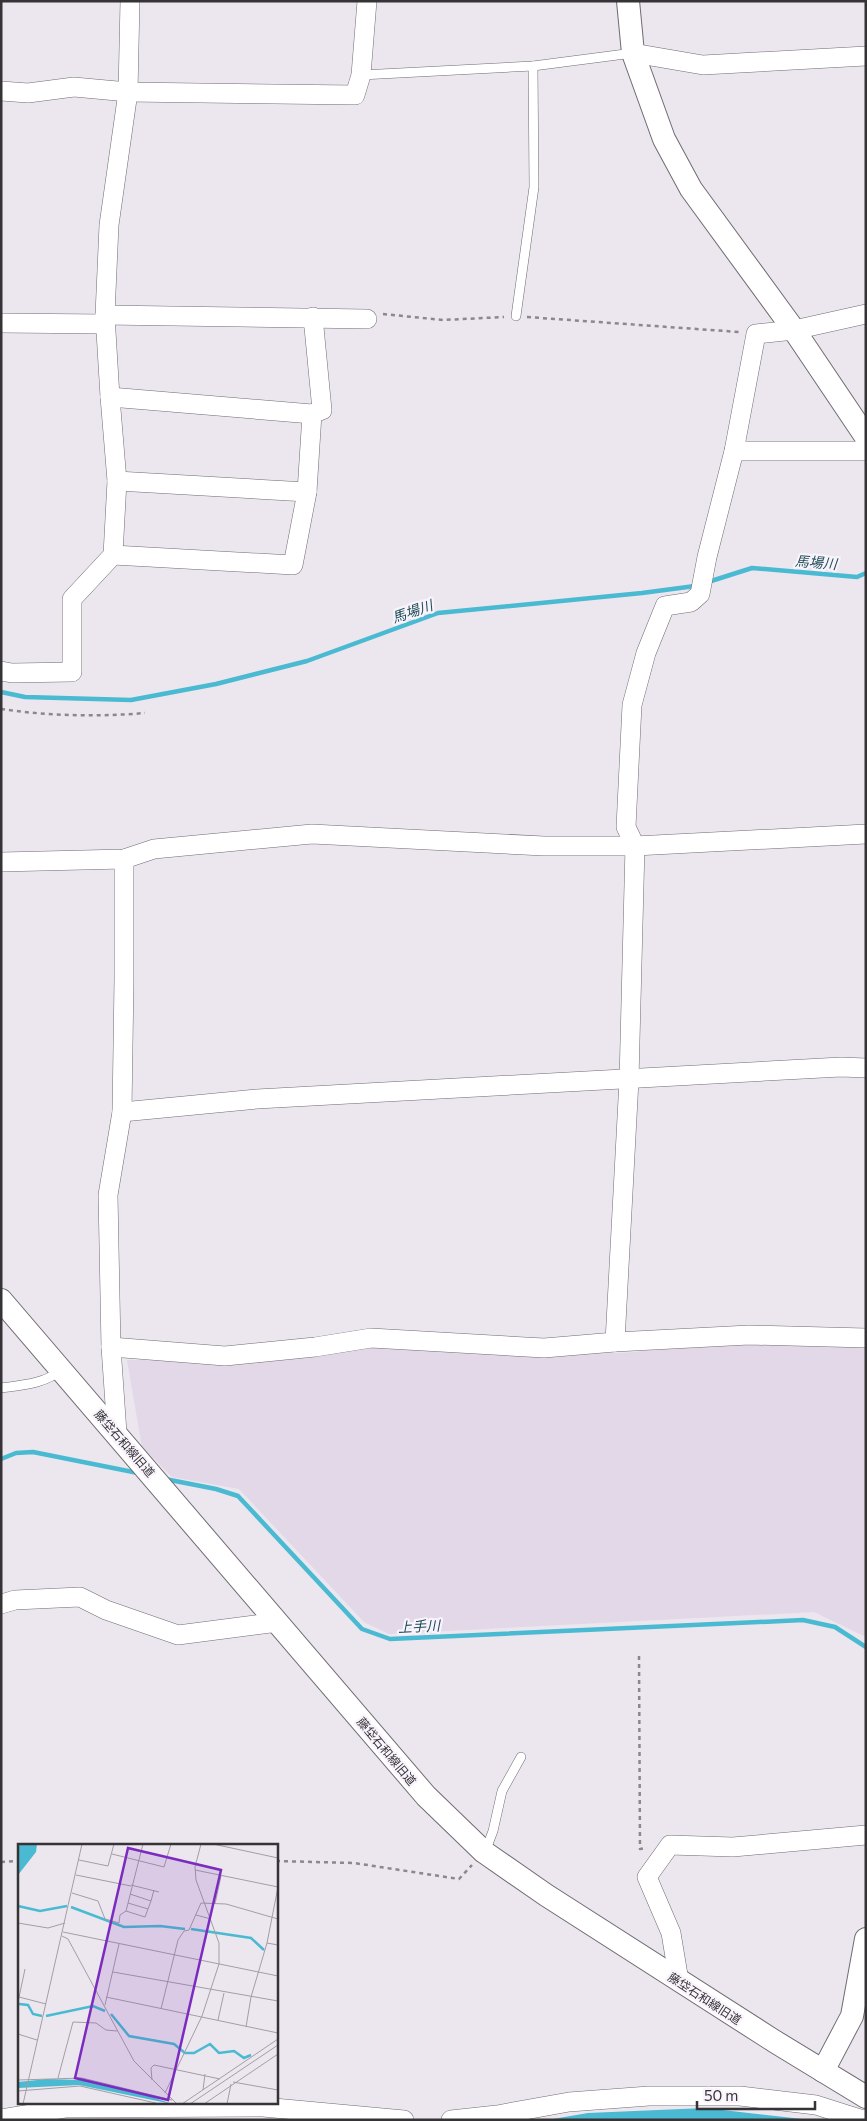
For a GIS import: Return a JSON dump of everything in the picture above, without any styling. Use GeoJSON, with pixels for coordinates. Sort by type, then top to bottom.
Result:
{"type":"FeatureCollection","features":[{"type":"Feature","properties":{"kind":"street"},"geometry":{"type":"LineString","coordinates":[[1,671],[12,673],[72,672],[72,599],[113,555],[117,481],[105,319],[108,225],[128,92],[130,1]]}},
{"type":"Feature","properties":{"kind":"street"},"geometry":{"type":"LineString","coordinates":[[1,91],[28,93],[74,87],[128,92],[355,95],[361,75],[367,1]]}},
{"type":"Feature","properties":{"kind":"street"},"geometry":{"type":"LineString","coordinates":[[628,1],[633,53],[664,140],[691,189],[794,330],[866,437]]}},
{"type":"Feature","properties":{"kind":"street"},"geometry":{"type":"LineString","coordinates":[[633,53],[703,65],[866,56]]}},
{"type":"Feature","properties":{"kind":"street"},"geometry":{"type":"LineString","coordinates":[[615,1342],[629,1080],[635,846],[626,827],[632,705],[646,653],[665,606],[691,602],[700,594],[707,557],[734,451],[756,334],[794,330],[866,314]]}},
{"type":"Feature","properties":{"kind":"street"},"geometry":{"type":"LineString","coordinates":[[110,397],[312,414],[322,410],[313,318]]}},
{"type":"Feature","properties":{"kind":"street"},"geometry":{"type":"LineString","coordinates":[[1,322],[105,319],[367,319]]}},
{"type":"Feature","properties":{"kind":"street"},"geometry":{"type":"LineString","coordinates":[[113,555],[293,565],[307,492],[312,414]]}},
{"type":"Feature","properties":{"kind":"street"},"geometry":{"type":"LineString","coordinates":[[734,451],[866,451]]}},
{"type":"Feature","properties":{"kind":"street"},"geometry":{"type":"LineString","coordinates":[[117,481],[307,492]]}},
{"type":"Feature","properties":{"kind":"street"},"geometry":{"type":"LineString","coordinates":[[1,862],[124,858],[154,849],[312,834],[544,846],[635,846],[866,834]]}},
{"type":"Feature","properties":{"kind":"street"},"geometry":{"type":"LineString","coordinates":[[117,1433],[111,1346],[108,1196],[122,1112],[124,858]]}},
{"type":"Feature","properties":{"kind":"street"},"geometry":{"type":"LineString","coordinates":[[122,1112],[257,1098],[629,1080],[841,1067],[866,1068]]}},
{"type":"Feature","properties":{"kind":"street","name":"藤垈石和線旧道"},"geometry":{"type":"LineString","coordinates":[[1,1300],[117,1433],[426,1796],[484,1852],[546,1895],[679,1981],[866,2097]]}},
{"type":"Feature","properties":{"kind":"street"},"geometry":{"type":"LineString","coordinates":[[111,1346],[225,1356],[314,1348],[371,1338],[544,1348],[615,1342],[750,1336],[866,1338]]}},
{"type":"Feature","properties":{"kind":"street"},"geometry":{"type":"LineString","coordinates":[[1,1604],[15,1600],[80,1597],[106,1610],[178,1636],[278,1622]]}},
{"type":"Feature","properties":{"kind":"street"},"geometry":{"type":"LineString","coordinates":[[679,1981],[671,1933],[647,1877],[670,1845],[733,1847],[866,1835]]}},
{"type":"Feature","properties":{"kind":"street"},"geometry":{"type":"LineString","coordinates":[[823,2071],[852,2016],[866,1939]]}},
{"type":"Feature","properties":{"kind":"street"},"geometry":{"type":"LineString","coordinates":[[451,2120],[497,2115],[569,2102],[649,2096],[740,2096],[816,2105],[860,2119],[866,2119]]}},
{"type":"Feature","properties":{"kind":"street"},"geometry":{"type":"LineString","coordinates":[[1,2119],[66,2108],[263,2107],[404,2120]]}},
{"type":"Feature","properties":{"kind":"lane"},"geometry":{"type":"LineString","coordinates":[[361,75],[532,66],[633,53]]}},
{"type":"Feature","properties":{"kind":"lane"},"geometry":{"type":"LineString","coordinates":[[516,316],[534,187],[532,66]]}},
{"type":"Feature","properties":{"kind":"lane"},"geometry":{"type":"LineString","coordinates":[[1,1388],[31,1384],[52,1378],[62,1369]]}},
{"type":"Feature","properties":{"kind":"lane"},"geometry":{"type":"LineString","coordinates":[[484,1852],[493,1832],[502,1791],[521,1757]]}},
{"type":"Feature","properties":{"kind":"path"},"geometry":{"type":"LineString","coordinates":[[367,319],[383,314],[443,320],[516,316],[756,334]]}},
{"type":"Feature","properties":{"kind":"path"},"geometry":{"type":"LineString","coordinates":[[1,709],[38,714],[110,716],[145,713]]}},
{"type":"Feature","properties":{"kind":"path"},"geometry":{"type":"LineString","coordinates":[[639,1656],[640,1849],[670,1845]]}},
{"type":"Feature","properties":{"kind":"path"},"geometry":{"type":"LineString","coordinates":[[278,1861],[354,1864],[459,1879],[484,1852]]}},
{"type":"Feature","properties":{"kind":"path"},"geometry":{"type":"LineString","coordinates":[[1,1862],[18,1861]]}},
{"type":"Feature","properties":{"kind":"shaded area"},"geometry":{"type":"Polygon","coordinates":[[[754,1341],[866,1344],[866,1637],[814,1612],[389,1634],[364,1622],[239,1489],[172,1477],[142,1447],[127,1360],[234,1361],[374,1346],[516,1354],[622,1353],[754,1341]]]}},
{"type":"Feature","properties":{"kind":"water"},"geometry":{"type":"Polygon","coordinates":[[[705,2108],[811,2120],[547,2120],[588,2113],[705,2108]]]}},
{"type":"Feature","properties":{"kind":"waterway","name":"馬場川"},"geometry":{"type":"LineString","coordinates":[[708,582],[752,568],[857,577],[866,573]]}},
{"type":"Feature","properties":{"kind":"waterway","name":"馬場川"},"geometry":{"type":"LineString","coordinates":[[1,692],[25,697],[131,700],[216,684],[307,661],[438,613],[695,586]]}},
{"type":"Feature","properties":{"kind":"waterway","name":"上手川"},"geometry":{"type":"LineString","coordinates":[[1,1459],[16,1453],[33,1452],[138,1473]]}},
{"type":"Feature","properties":{"kind":"waterway","name":"上手川"},"geometry":{"type":"LineString","coordinates":[[165,1479],[216,1489],[238,1496],[362,1629],[390,1639],[803,1620],[835,1627],[866,1647]]}}]}
